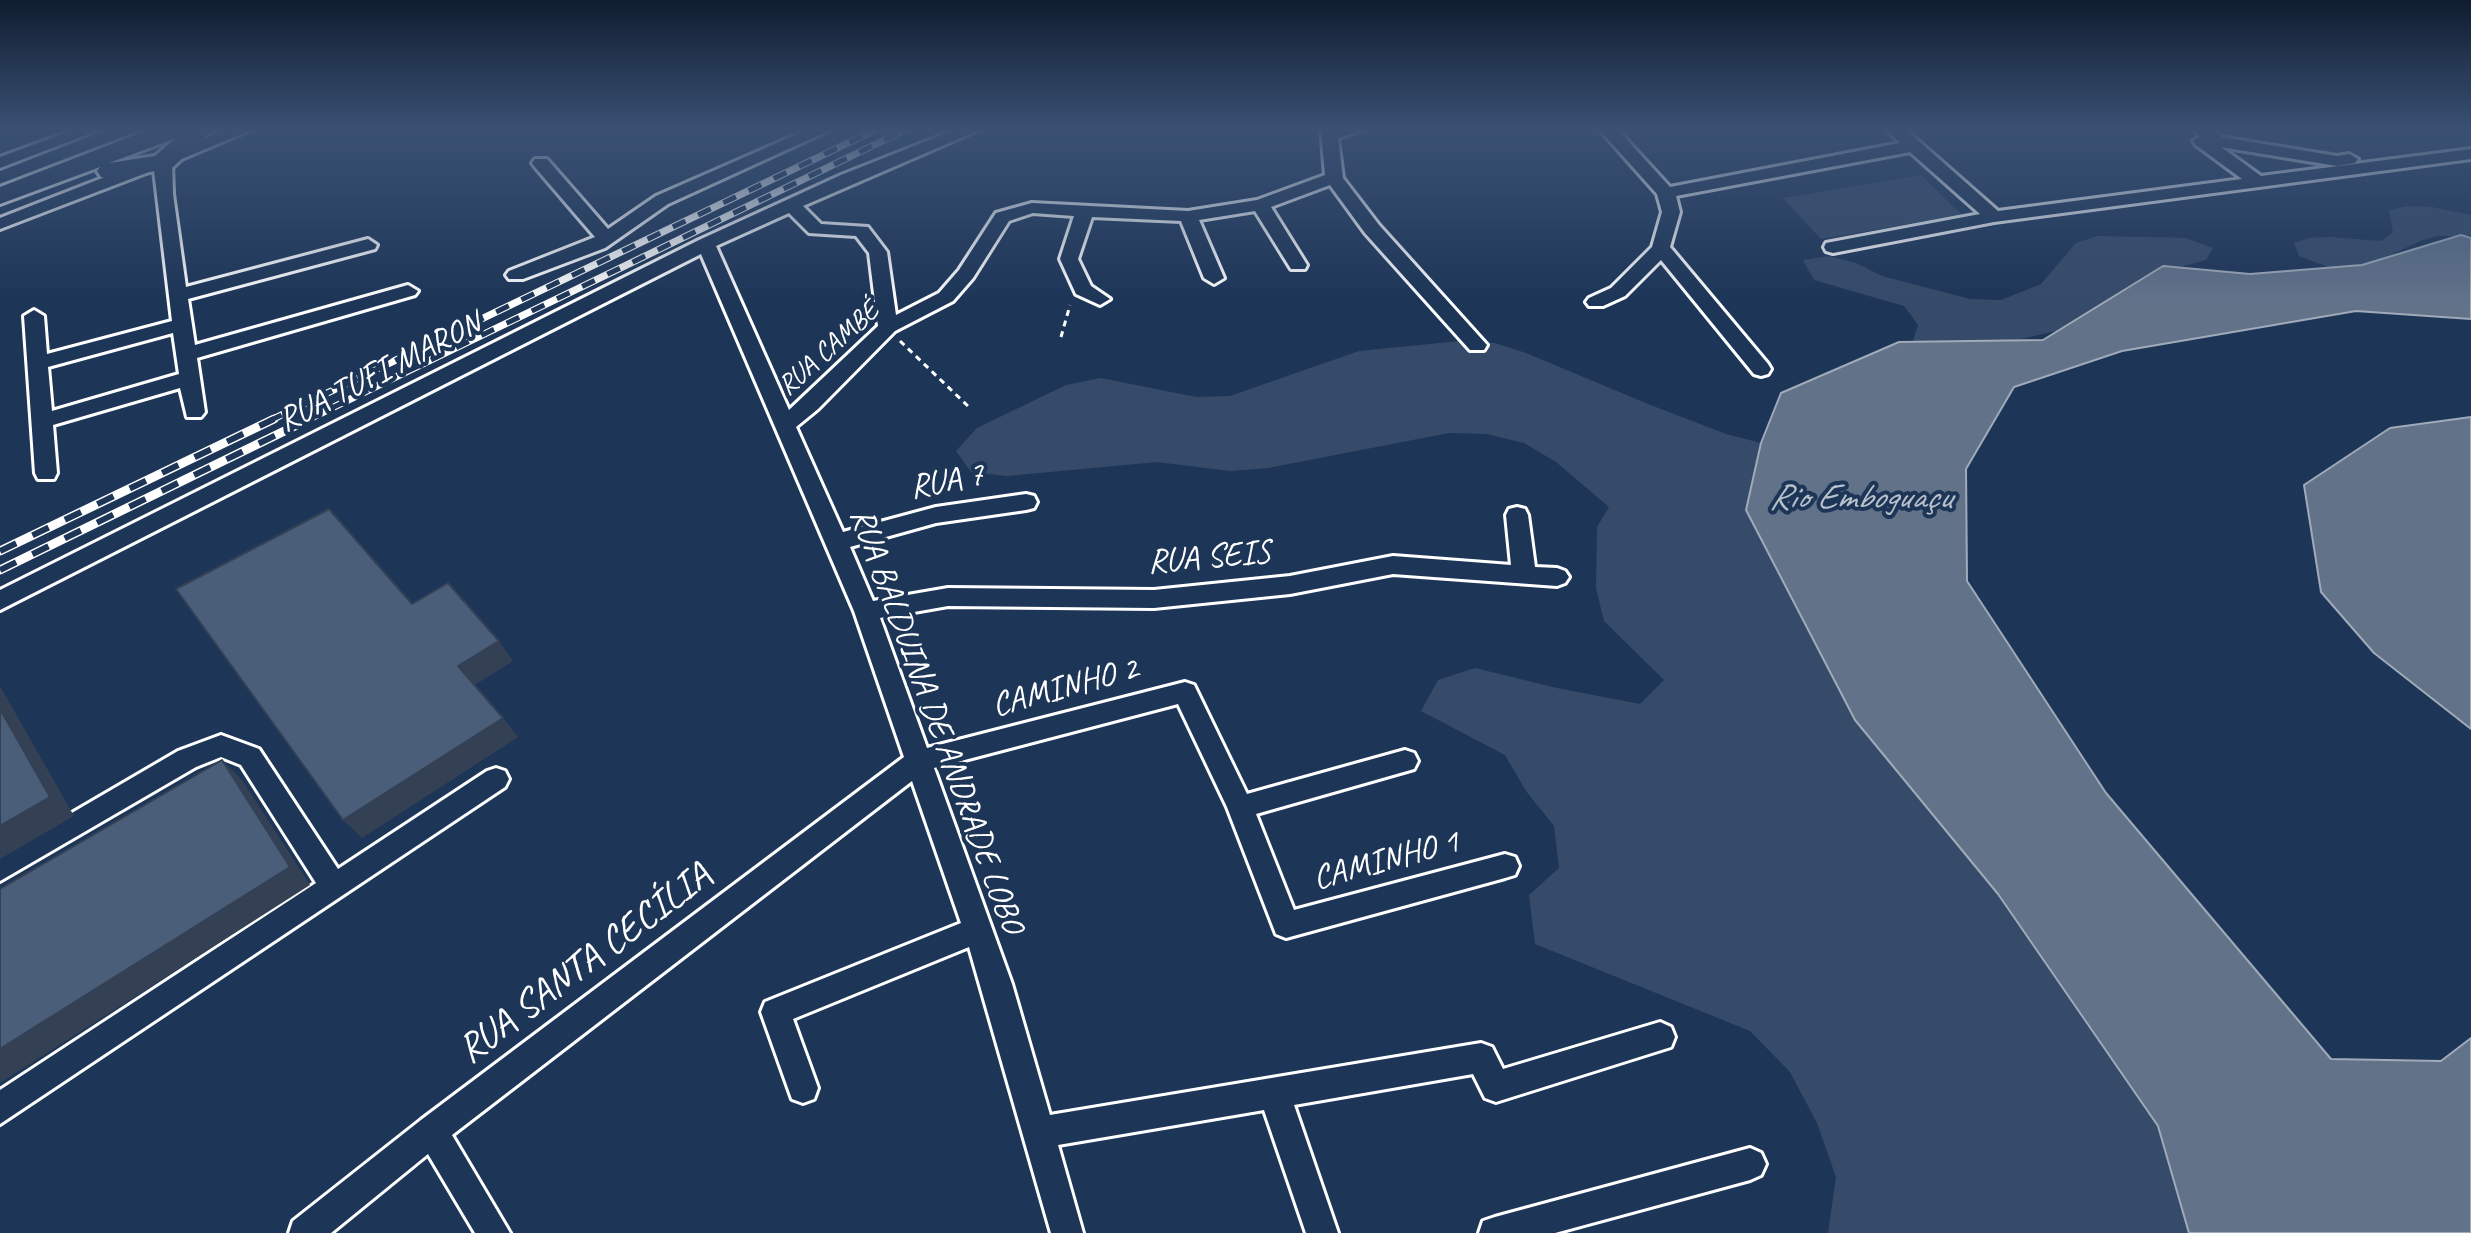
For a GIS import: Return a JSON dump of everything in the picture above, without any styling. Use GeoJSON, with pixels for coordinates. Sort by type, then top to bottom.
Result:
{"type":"FeatureCollection","features":[{"type":"Feature","properties":{"kind":"highway"},"geometry":{"type":"LineString","coordinates":[[0,196],[24,187]]}},
{"type":"Feature","properties":{"kind":"street"},"geometry":{"type":"LineString","coordinates":[[0,224],[98,187]]}},
{"type":"Feature","properties":{"kind":"street"},"geometry":{"type":"LineString","coordinates":[[164,187],[194,412]]}},
{"type":"Feature","properties":{"kind":"street"},"geometry":{"type":"LineString","coordinates":[[561,187],[606,238]]}},
{"type":"Feature","properties":{"kind":"street"},"geometry":{"type":"LineString","coordinates":[[516,275],[606,238],[662,200],[692,187]]}},
{"type":"Feature","properties":{"kind":"street","name":"RUA TUFI MARON"},"geometry":{"type":"LineString","coordinates":[[0,601],[706,244],[833,187]]}},
{"type":"Feature","properties":{"kind":"street","name":"RUA CAMBÉ"},"geometry":{"type":"LineString","coordinates":[[787,423],[811,404],[888,327],[946,297],[966,274],[1002,217],[1032,208],[1188,216],[1260,205],[1311,187]]}},
{"type":"Feature","properties":{"kind":"street"},"geometry":{"type":"LineString","coordinates":[[1340,187],[1372,229],[1477,345]]}},
{"type":"Feature","properties":{"kind":"street"},"geometry":{"type":"LineString","coordinates":[[1596,302],[1618,292],[1639,274],[1661,248],[1671,212],[1666,193],[1660,187]]}},
{"type":"Feature","properties":{"kind":"street"},"geometry":{"type":"LineString","coordinates":[[1666,193],[1700,187]]}},
{"type":"Feature","properties":{"kind":"street"},"geometry":{"type":"LineString","coordinates":[[1959,187],[1994,217]]}},
{"type":"Feature","properties":{"kind":"street"},"geometry":{"type":"LineString","coordinates":[[1833,247],[1994,217],[2223,187]]}},
{"type":"Feature","properties":{"kind":"street"},"geometry":{"type":"LineString","coordinates":[[790,204],[816,229],[861,231],[878,252],[888,327]]}},
{"type":"Feature","properties":{"kind":"street"},"geometry":{"type":"LineString","coordinates":[[1260,205],[1298,265]]}},
{"type":"Feature","properties":{"kind":"street"},"geometry":{"type":"LineString","coordinates":[[1084,212],[1069,259],[1091,294]]}},
{"type":"Feature","properties":{"kind":"street"},"geometry":{"type":"LineString","coordinates":[[1188,216],[1214,278]]}},
{"type":"Feature","properties":{"kind":"street","name":"RUA BALDUINA DE ANDRADE LOBO"},"geometry":{"type":"LineString","coordinates":[[706,244],[787,423],[866,611],[997,984],[1067,1233]]}},
{"type":"Feature","properties":{"kind":"street"},"geometry":{"type":"LineString","coordinates":[[180,295],[368,245]]}},
{"type":"Feature","properties":{"kind":"street"},"geometry":{"type":"LineString","coordinates":[[1661,248],[1761,369]]}},
{"type":"Feature","properties":{"kind":"street"},"geometry":{"type":"LineString","coordinates":[[187,354],[408,291]]}},
{"type":"Feature","properties":{"kind":"street"},"geometry":{"type":"LineString","coordinates":[[34,316],[46,473]]}},
{"type":"Feature","properties":{"kind":"street"},"geometry":{"type":"LineString","coordinates":[[37,363],[183,324]]}},
{"type":"Feature","properties":{"kind":"street"},"geometry":{"type":"LineString","coordinates":[[42,421],[190,378]]}},
{"type":"Feature","properties":{"kind":"street","name":"RUA 7"},"geometry":{"type":"LineString","coordinates":[[835,543],[936,515],[1026,502]]}},
{"type":"Feature","properties":{"kind":"street"},"geometry":{"type":"LineString","coordinates":[[1517,515],[1524,574]]}},
{"type":"Feature","properties":{"kind":"street","name":"RUA SEIS"},"geometry":{"type":"LineString","coordinates":[[866,611],[948,597],[1154,599],[1290,585],[1393,565],[1557,577]]}},
{"type":"Feature","properties":{"kind":"street","name":"CAMINHO 2"},"geometry":{"type":"LineString","coordinates":[[917,762],[1185,692],[1240,807]]}},
{"type":"Feature","properties":{"kind":"street"},"geometry":{"type":"LineString","coordinates":[[0,869],[187,759],[221,746],[250,757],[333,885]]}},
{"type":"Feature","properties":{"kind":"street"},"geometry":{"type":"LineString","coordinates":[[1240,807],[1405,761]]}},
{"type":"Feature","properties":{"kind":"street","name":"RUA SANTA CECÍLIA"},"geometry":{"type":"LineString","coordinates":[[314,1230],[432,1131],[917,762]]}},
{"type":"Feature","properties":{"kind":"street"},"geometry":{"type":"LineString","coordinates":[[0,1108],[496,779]]}},
{"type":"Feature","properties":{"kind":"street","name":"CAMINHO 1"},"geometry":{"type":"LineString","coordinates":[[1240,807],[1286,925],[1505,866]]}},
{"type":"Feature","properties":{"kind":"street"},"geometry":{"type":"LineString","coordinates":[[803,1088],[776,1012],[977,930]]}},
{"type":"Feature","properties":{"kind":"street"},"geometry":{"type":"LineString","coordinates":[[1039,1133],[1481,1058],[1496,1087],[1660,1037]]}},
{"type":"Feature","properties":{"kind":"street"},"geometry":{"type":"LineString","coordinates":[[1274,1093],[1322,1233]]}},
{"type":"Feature","properties":{"kind":"street"},"geometry":{"type":"LineString","coordinates":[[432,1131],[494,1233]]}},
{"type":"Feature","properties":{"kind":"street"},"geometry":{"type":"LineString","coordinates":[[1495,1233],[1750,1164]]}},
{"type":"Feature","properties":{"kind":"path"},"geometry":{"type":"LineString","coordinates":[[1061,337],[1074,293],[1091,294]]}},
{"type":"Feature","properties":{"kind":"path"},"geometry":{"type":"LineString","coordinates":[[888,327],[919,362],[927,364],[969,407]]}},
{"type":"Feature","properties":{"kind":"shaded area"},"geometry":{"type":"Polygon","coordinates":[[[1852,187],[1933,187],[1962,215],[1821,239],[1783,198],[1852,187]]]}},
{"type":"Feature","properties":{"kind":"shaded area"},"geometry":{"type":"Polygon","coordinates":[[[2407,206],[2432,207],[2471,215],[2471,236],[2436,236],[2363,268],[2344,273],[2299,256],[2294,243],[2309,238],[2381,241],[2393,233],[2389,210],[2407,206]]]}},
{"type":"Feature","properties":{"kind":"shaded area"},"geometry":{"type":"Polygon","coordinates":[[[2098,236],[2186,238],[2213,248],[2206,260],[2162,272],[2074,327],[1945,356],[1913,341],[1918,325],[1904,306],[1814,280],[1803,260],[1829,256],[1856,263],[1882,276],[1970,299],[2001,300],[2041,284],[2076,243],[2098,236]]]}},
{"type":"Feature","properties":{"kind":"shaded area"},"geometry":{"type":"Polygon","coordinates":[[[1460,341],[1495,343],[1526,353],[1726,434],[1761,443],[1747,510],[1855,720],[1998,894],[2158,1126],[2189,1233],[1828,1233],[1836,1177],[1817,1123],[1790,1072],[1750,1031],[1535,944],[1529,895],[1559,868],[1554,826],[1526,791],[1505,755],[1421,711],[1438,680],[1475,668],[1640,704],[1664,680],[1604,621],[1596,588],[1597,527],[1609,507],[1556,462],[1524,443],[1487,434],[1449,433],[1268,468],[1230,471],[1157,462],[1007,476],[971,472],[956,451],[977,428],[1066,385],[1101,378],[1196,397],[1230,396],[1359,351],[1460,341]]]}},
{"type":"Feature","properties":{"kind":"water","name":"Rio Emboguaçu"},"geometry":{"type":"Polygon","coordinates":[[[2461,235],[2471,238],[2471,319],[2356,311],[2122,351],[2014,387],[1966,469],[1967,581],[2106,793],[2331,1059],[2441,1061],[2471,1038],[2471,1233],[2189,1233],[2158,1126],[1998,894],[1855,720],[1746,510],[1761,443],[1781,393],[1899,342],[2043,340],[2163,266],[2250,274],[2362,265],[2461,235]]]}},
{"type":"Feature","properties":{"kind":"water"},"geometry":{"type":"Polygon","coordinates":[[[2471,417],[2471,729],[2374,653],[2321,592],[2304,485],[2390,428],[2471,417]]]}},
{"type":"Feature","properties":{"kind":"building"},"geometry":{"type":"Polygon","coordinates":[[[329,509],[412,604],[448,583],[499,641],[458,666],[503,718],[343,820],[176,589],[329,509]]]}},
{"type":"Feature","properties":{"kind":"building"},"geometry":{"type":"Polygon","coordinates":[[[0,709],[50,797],[0,826],[0,709]]]}},
{"type":"Feature","properties":{"kind":"building"},"geometry":{"type":"Polygon","coordinates":[[[222,760],[290,867],[0,1049],[0,889],[222,760]]]}},
{"type":"Feature","properties":{"kind":"railway"},"geometry":{"type":"LineString","coordinates":[[269,421],[757,187]]}},
{"type":"Feature","properties":{"kind":"railway"},"geometry":{"type":"LineString","coordinates":[[305,421],[788,187]]}},
{"type":"Feature","properties":{"kind":"railway"},"geometry":{"type":"LineString","coordinates":[[0,551],[274,419]]}},
{"type":"Feature","properties":{"kind":"railway"},"geometry":{"type":"LineString","coordinates":[[0,570],[309,419]]}}]}
